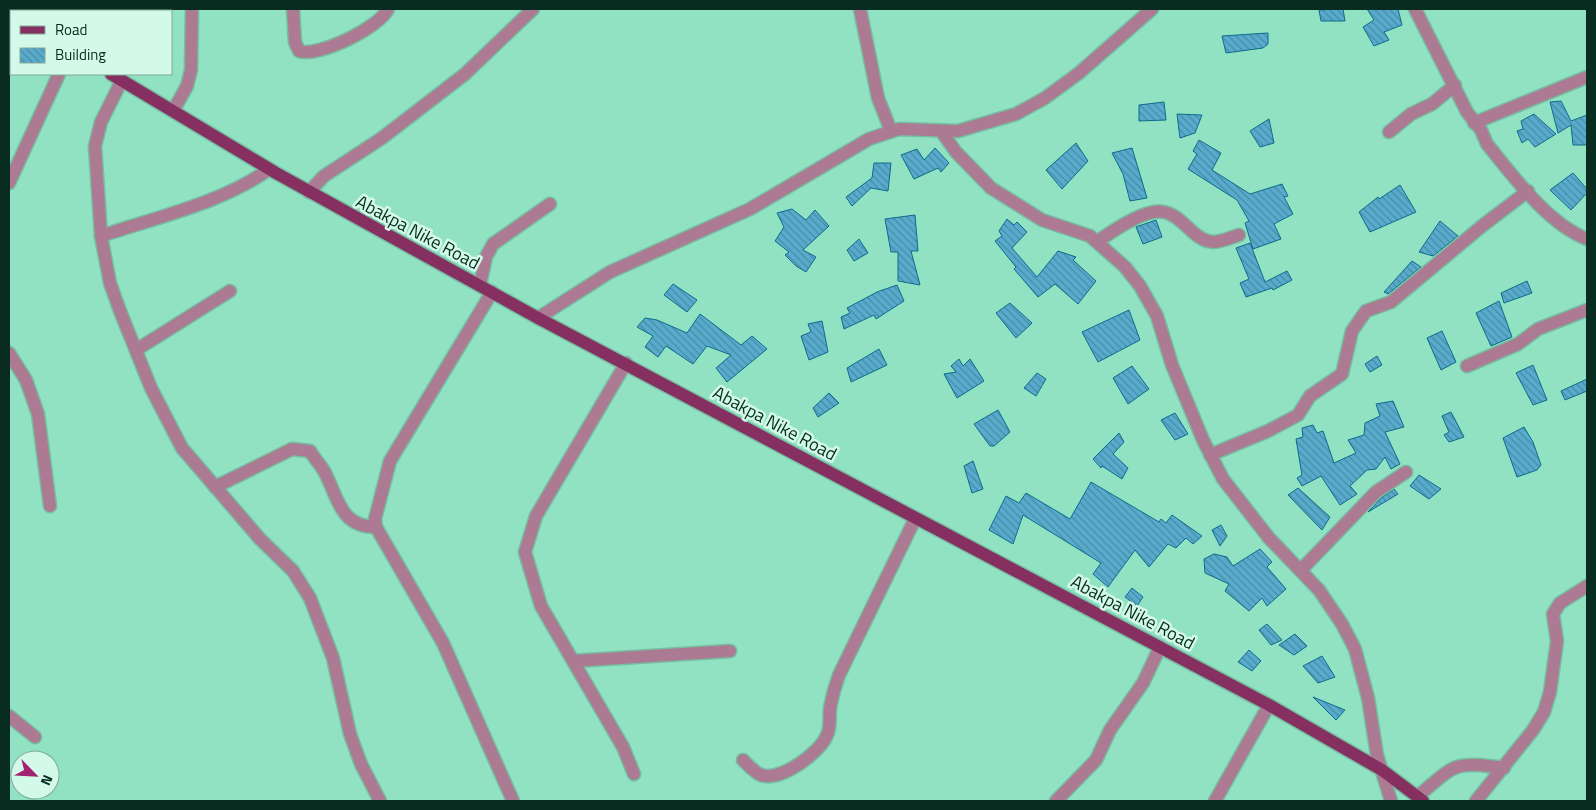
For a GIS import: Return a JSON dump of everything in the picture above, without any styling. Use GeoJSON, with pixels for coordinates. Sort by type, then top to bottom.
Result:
{"type":"FeatureCollection","features":[{"type":"Feature","properties":{"kind":"main road","name":"Abakpa Nike Road"},"geometry":{"type":"LineString","coordinates":[[117,77],[309,192],[538,318],[915,518],[993,557],[1269,705],[1382,770],[1420,799]]}},
{"type":"Feature","properties":{"kind":"street"},"geometry":{"type":"LineString","coordinates":[[173,111],[187,86],[191,70],[192,9]]}},
{"type":"Feature","properties":{"kind":"street"},"geometry":{"type":"LineString","coordinates":[[293,9],[295,42],[299,51],[307,54],[330,48],[377,22],[388,9]]}},
{"type":"Feature","properties":{"kind":"street"},"geometry":{"type":"LineString","coordinates":[[309,192],[324,176],[382,138],[464,74],[533,9]]}},
{"type":"Feature","properties":{"kind":"street"},"geometry":{"type":"LineString","coordinates":[[860,9],[878,98],[891,130]]}},
{"type":"Feature","properties":{"kind":"street"},"geometry":{"type":"LineString","coordinates":[[538,318],[610,272],[750,209],[858,145],[891,130],[958,130],[995,122],[1016,114],[1045,98],[1108,50],[1152,9]]}},
{"type":"Feature","properties":{"kind":"street"},"geometry":{"type":"LineString","coordinates":[[1414,9],[1487,144],[1552,217],[1583,238],[1587,248]]}},
{"type":"Feature","properties":{"kind":"street"},"geometry":{"type":"LineString","coordinates":[[9,184],[59,75]]}},
{"type":"Feature","properties":{"kind":"street"},"geometry":{"type":"LineString","coordinates":[[117,77],[101,122],[95,146],[102,236],[110,283],[151,388],[182,448],[260,539],[293,571],[310,598],[333,658],[350,734],[361,764],[380,801]]}},
{"type":"Feature","properties":{"kind":"street"},"geometry":{"type":"LineString","coordinates":[[1474,123],[1587,78]]}},
{"type":"Feature","properties":{"kind":"street"},"geometry":{"type":"LineString","coordinates":[[1389,132],[1411,114],[1432,104],[1455,84]]}},
{"type":"Feature","properties":{"kind":"street"},"geometry":{"type":"LineString","coordinates":[[941,131],[956,152],[991,188],[1032,215],[1083,233],[1098,241],[1129,272],[1153,307],[1172,365],[1210,456],[1231,492],[1269,538],[1301,570],[1334,610],[1355,649],[1366,689],[1382,770],[1391,801]]}},
{"type":"Feature","properties":{"kind":"street"},"geometry":{"type":"LineString","coordinates":[[102,236],[222,195],[255,180],[269,169]]}},
{"type":"Feature","properties":{"kind":"street"},"geometry":{"type":"LineString","coordinates":[[1210,456],[1268,431],[1298,415],[1310,396],[1342,374],[1352,331],[1366,311],[1391,302],[1482,226],[1528,191]]}},
{"type":"Feature","properties":{"kind":"street"},"geometry":{"type":"LineString","coordinates":[[480,285],[486,257],[493,244],[550,204]]}},
{"type":"Feature","properties":{"kind":"street"},"geometry":{"type":"LineString","coordinates":[[1098,241],[1119,227],[1155,212],[1172,215],[1205,240],[1214,242],[1240,235]]}},
{"type":"Feature","properties":{"kind":"street"},"geometry":{"type":"LineString","coordinates":[[136,350],[230,291]]}},
{"type":"Feature","properties":{"kind":"street"},"geometry":{"type":"LineString","coordinates":[[492,292],[390,461],[377,505],[376,527],[443,643],[513,801]]}},
{"type":"Feature","properties":{"kind":"street"},"geometry":{"type":"LineString","coordinates":[[1467,366],[1518,344],[1538,329],[1587,310]]}},
{"type":"Feature","properties":{"kind":"street"},"geometry":{"type":"LineString","coordinates":[[9,353],[26,380],[38,414],[50,506]]}},
{"type":"Feature","properties":{"kind":"street"},"geometry":{"type":"LineString","coordinates":[[626,363],[536,516],[525,552],[541,606],[622,747],[634,774]]}},
{"type":"Feature","properties":{"kind":"street"},"geometry":{"type":"LineString","coordinates":[[215,487],[292,449],[310,451],[324,470],[340,509],[362,527],[376,527]]}},
{"type":"Feature","properties":{"kind":"street"},"geometry":{"type":"LineString","coordinates":[[1301,570],[1376,492],[1406,472]]}},
{"type":"Feature","properties":{"kind":"street"},"geometry":{"type":"LineString","coordinates":[[743,760],[761,775],[770,776],[787,771],[822,746],[829,727],[834,689],[839,674],[915,518]]}},
{"type":"Feature","properties":{"kind":"street"},"geometry":{"type":"LineString","coordinates":[[1476,801],[1533,730],[1547,702],[1556,641],[1554,611],[1560,603],[1587,586]]}},
{"type":"Feature","properties":{"kind":"street"},"geometry":{"type":"LineString","coordinates":[[1056,801],[1096,760],[1110,730],[1143,683],[1160,647]]}},
{"type":"Feature","properties":{"kind":"street"},"geometry":{"type":"LineString","coordinates":[[573,660],[730,651]]}},
{"type":"Feature","properties":{"kind":"street"},"geometry":{"type":"LineString","coordinates":[[1215,801],[1269,705]]}},
{"type":"Feature","properties":{"kind":"street"},"geometry":{"type":"LineString","coordinates":[[9,716],[35,737]]}},
{"type":"Feature","properties":{"kind":"street"},"geometry":{"type":"LineString","coordinates":[[1420,799],[1453,767],[1474,764],[1504,768]]}},
{"type":"Feature","properties":{"kind":"building"},"geometry":{"type":"Polygon","coordinates":[[[1343,9],[1345,21],[1321,21],[1319,10],[1343,9]]]}},
{"type":"Feature","properties":{"kind":"building"},"geometry":{"type":"Polygon","coordinates":[[[1367,9],[1398,9],[1402,25],[1384,32],[1389,40],[1374,46],[1363,27],[1374,20],[1367,9]]]}},
{"type":"Feature","properties":{"kind":"building"},"geometry":{"type":"Polygon","coordinates":[[[1268,33],[1268,44],[1263,48],[1226,53],[1222,36],[1268,33]]]}},
{"type":"Feature","properties":{"kind":"building"},"geometry":{"type":"Polygon","coordinates":[[[1561,101],[1571,121],[1587,115],[1587,145],[1573,145],[1571,125],[1558,133],[1550,102],[1561,101]]]}},
{"type":"Feature","properties":{"kind":"building"},"geometry":{"type":"Polygon","coordinates":[[[1164,102],[1166,120],[1139,121],[1139,105],[1164,102]]]}},
{"type":"Feature","properties":{"kind":"building"},"geometry":{"type":"Polygon","coordinates":[[[1177,114],[1202,115],[1195,133],[1180,138],[1177,114]]]}},
{"type":"Feature","properties":{"kind":"building"},"geometry":{"type":"Polygon","coordinates":[[[1534,114],[1556,134],[1535,147],[1528,139],[1522,143],[1517,131],[1523,129],[1521,121],[1534,114]]]}},
{"type":"Feature","properties":{"kind":"building"},"geometry":{"type":"Polygon","coordinates":[[[1269,119],[1274,143],[1260,147],[1250,131],[1269,119]]]}},
{"type":"Feature","properties":{"kind":"building"},"geometry":{"type":"Polygon","coordinates":[[[1199,140],[1221,153],[1212,170],[1250,194],[1282,184],[1288,196],[1284,197],[1293,214],[1274,224],[1281,239],[1253,249],[1245,223],[1249,221],[1237,200],[1188,169],[1197,154],[1193,151],[1199,140]]]}},
{"type":"Feature","properties":{"kind":"building"},"geometry":{"type":"Polygon","coordinates":[[[1076,143],[1088,161],[1062,189],[1046,170],[1076,143]]]}},
{"type":"Feature","properties":{"kind":"building"},"geometry":{"type":"Polygon","coordinates":[[[935,148],[949,163],[941,172],[938,168],[914,179],[901,155],[917,149],[924,160],[935,148]]]}},
{"type":"Feature","properties":{"kind":"building"},"geometry":{"type":"Polygon","coordinates":[[[1132,148],[1147,198],[1130,201],[1123,174],[1112,153],[1132,148]]]}},
{"type":"Feature","properties":{"kind":"building"},"geometry":{"type":"Polygon","coordinates":[[[874,163],[891,163],[888,191],[871,188],[852,206],[846,197],[872,178],[874,163]]]}},
{"type":"Feature","properties":{"kind":"building"},"geometry":{"type":"Polygon","coordinates":[[[1573,173],[1587,189],[1587,193],[1571,210],[1550,190],[1573,173]]]}},
{"type":"Feature","properties":{"kind":"building"},"geometry":{"type":"Polygon","coordinates":[[[1400,185],[1416,212],[1370,232],[1359,212],[1378,197],[1379,199],[1400,185]]]}},
{"type":"Feature","properties":{"kind":"building"},"geometry":{"type":"Polygon","coordinates":[[[792,209],[806,220],[815,210],[829,226],[803,250],[816,257],[806,272],[796,266],[785,255],[789,252],[775,241],[784,227],[777,213],[792,209]]]}},
{"type":"Feature","properties":{"kind":"building"},"geometry":{"type":"Polygon","coordinates":[[[915,215],[918,251],[911,251],[920,285],[898,281],[898,252],[891,252],[885,219],[915,215]]]}},
{"type":"Feature","properties":{"kind":"building"},"geometry":{"type":"Polygon","coordinates":[[[1007,219],[1014,225],[1017,222],[1027,232],[1012,248],[1037,277],[1058,251],[1076,257],[1073,260],[1096,281],[1078,304],[1055,284],[1038,297],[1014,269],[1016,267],[995,241],[1002,236],[999,231],[1007,219]]]}},
{"type":"Feature","properties":{"kind":"building"},"geometry":{"type":"Polygon","coordinates":[[[1156,220],[1162,237],[1143,244],[1136,227],[1156,220]]]}},
{"type":"Feature","properties":{"kind":"building"},"geometry":{"type":"Polygon","coordinates":[[[1440,221],[1458,236],[1433,256],[1419,252],[1440,221]]]}},
{"type":"Feature","properties":{"kind":"building"},"geometry":{"type":"Polygon","coordinates":[[[859,239],[868,253],[854,261],[847,250],[859,239]]]}},
{"type":"Feature","properties":{"kind":"building"},"geometry":{"type":"Polygon","coordinates":[[[1250,243],[1265,282],[1287,271],[1292,280],[1273,290],[1272,288],[1246,297],[1240,283],[1249,279],[1236,248],[1250,243]]]}},
{"type":"Feature","properties":{"kind":"building"},"geometry":{"type":"Polygon","coordinates":[[[1412,261],[1421,267],[1388,294],[1384,292],[1412,261]]]}},
{"type":"Feature","properties":{"kind":"building"},"geometry":{"type":"Polygon","coordinates":[[[1527,281],[1532,293],[1504,303],[1501,293],[1527,281]]]}},
{"type":"Feature","properties":{"kind":"building"},"geometry":{"type":"Polygon","coordinates":[[[673,284],[697,300],[687,312],[664,295],[673,284]]]}},
{"type":"Feature","properties":{"kind":"building"},"geometry":{"type":"Polygon","coordinates":[[[897,285],[904,301],[876,319],[874,315],[844,329],[841,317],[850,313],[847,308],[877,292],[897,285]]]}},
{"type":"Feature","properties":{"kind":"building"},"geometry":{"type":"Polygon","coordinates":[[[1499,301],[1512,337],[1491,346],[1476,313],[1499,301]]]}},
{"type":"Feature","properties":{"kind":"building"},"geometry":{"type":"Polygon","coordinates":[[[1010,303],[1032,323],[1016,338],[996,313],[1010,303]]]}},
{"type":"Feature","properties":{"kind":"building"},"geometry":{"type":"Polygon","coordinates":[[[1129,310],[1140,340],[1098,362],[1082,332],[1129,310]]]}},
{"type":"Feature","properties":{"kind":"building"},"geometry":{"type":"Polygon","coordinates":[[[700,314],[741,345],[752,336],[767,349],[727,382],[716,368],[731,355],[707,346],[693,364],[666,346],[658,357],[645,347],[653,336],[637,327],[645,318],[657,320],[687,333],[700,314]]]}},
{"type":"Feature","properties":{"kind":"building"},"geometry":{"type":"Polygon","coordinates":[[[822,321],[828,352],[809,360],[801,336],[811,332],[808,324],[822,321]]]}},
{"type":"Feature","properties":{"kind":"building"},"geometry":{"type":"Polygon","coordinates":[[[1442,331],[1456,362],[1441,370],[1427,338],[1442,331]]]}},
{"type":"Feature","properties":{"kind":"building"},"geometry":{"type":"Polygon","coordinates":[[[879,349],[887,365],[851,382],[847,368],[879,349]]]}},
{"type":"Feature","properties":{"kind":"building"},"geometry":{"type":"Polygon","coordinates":[[[1377,356],[1382,365],[1370,372],[1365,364],[1377,356]]]}},
{"type":"Feature","properties":{"kind":"building"},"geometry":{"type":"Polygon","coordinates":[[[959,359],[963,366],[970,359],[984,381],[957,398],[944,374],[956,372],[951,366],[959,359]]]}},
{"type":"Feature","properties":{"kind":"building"},"geometry":{"type":"Polygon","coordinates":[[[1533,365],[1547,400],[1533,405],[1516,373],[1533,365]]]}},
{"type":"Feature","properties":{"kind":"building"},"geometry":{"type":"Polygon","coordinates":[[[1132,366],[1149,389],[1128,404],[1113,378],[1132,366]]]}},
{"type":"Feature","properties":{"kind":"building"},"geometry":{"type":"Polygon","coordinates":[[[1037,373],[1046,379],[1036,396],[1024,388],[1037,373]]]}},
{"type":"Feature","properties":{"kind":"building"},"geometry":{"type":"Polygon","coordinates":[[[1587,379],[1587,391],[1565,400],[1561,391],[1587,379]]]}},
{"type":"Feature","properties":{"kind":"building"},"geometry":{"type":"Polygon","coordinates":[[[829,393],[839,403],[818,417],[813,408],[829,393]]]}},
{"type":"Feature","properties":{"kind":"building"},"geometry":{"type":"Polygon","coordinates":[[[1393,401],[1404,427],[1385,432],[1400,464],[1391,469],[1385,457],[1376,469],[1367,470],[1350,486],[1357,494],[1340,505],[1321,476],[1302,486],[1297,478],[1302,475],[1296,439],[1303,437],[1302,428],[1313,425],[1317,433],[1323,431],[1334,463],[1356,453],[1348,440],[1364,435],[1365,423],[1380,416],[1376,404],[1393,401]]]}},
{"type":"Feature","properties":{"kind":"building"},"geometry":{"type":"Polygon","coordinates":[[[998,410],[1010,432],[994,446],[990,446],[974,424],[998,410]]]}},
{"type":"Feature","properties":{"kind":"building"},"geometry":{"type":"Polygon","coordinates":[[[1451,412],[1464,437],[1449,442],[1444,435],[1449,432],[1442,416],[1451,412]]]}},
{"type":"Feature","properties":{"kind":"building"},"geometry":{"type":"Polygon","coordinates":[[[1175,413],[1188,434],[1175,440],[1161,420],[1175,413]]]}},
{"type":"Feature","properties":{"kind":"building"},"geometry":{"type":"Polygon","coordinates":[[[1524,427],[1533,442],[1541,465],[1537,470],[1517,477],[1503,438],[1524,427]]]}},
{"type":"Feature","properties":{"kind":"building"},"geometry":{"type":"Polygon","coordinates":[[[1119,433],[1124,442],[1113,454],[1128,468],[1122,479],[1102,466],[1101,468],[1093,459],[1119,433]]]}},
{"type":"Feature","properties":{"kind":"building"},"geometry":{"type":"Polygon","coordinates":[[[973,461],[983,489],[972,493],[964,466],[973,461]]]}},
{"type":"Feature","properties":{"kind":"building"},"geometry":{"type":"Polygon","coordinates":[[[1419,475],[1441,489],[1429,499],[1410,486],[1419,475]]]}},
{"type":"Feature","properties":{"kind":"building"},"geometry":{"type":"Polygon","coordinates":[[[1091,482],[1159,522],[1161,519],[1166,523],[1172,515],[1202,536],[1193,544],[1186,538],[1176,548],[1168,544],[1149,567],[1135,550],[1108,587],[1093,574],[1101,563],[1023,515],[1013,544],[989,530],[1006,496],[1019,503],[1026,493],[1070,519],[1091,482]]]}},
{"type":"Feature","properties":{"kind":"building"},"geometry":{"type":"Polygon","coordinates":[[[1298,488],[1330,517],[1322,530],[1288,495],[1298,488]]]}},
{"type":"Feature","properties":{"kind":"building"},"geometry":{"type":"Polygon","coordinates":[[[1394,489],[1398,494],[1368,512],[1381,498],[1394,489]]]}},
{"type":"Feature","properties":{"kind":"building"},"geometry":{"type":"Polygon","coordinates":[[[1221,525],[1227,536],[1220,546],[1212,530],[1221,525]]]}},
{"type":"Feature","properties":{"kind":"building"},"geometry":{"type":"Polygon","coordinates":[[[1260,549],[1272,562],[1267,567],[1286,589],[1267,606],[1262,598],[1249,611],[1225,591],[1229,584],[1205,573],[1204,559],[1214,554],[1227,557],[1233,566],[1260,549]]]}},
{"type":"Feature","properties":{"kind":"building"},"geometry":{"type":"Polygon","coordinates":[[[1132,588],[1143,597],[1137,606],[1125,597],[1132,588]]]}},
{"type":"Feature","properties":{"kind":"building"},"geometry":{"type":"Polygon","coordinates":[[[1267,624],[1282,640],[1271,645],[1259,630],[1267,624]]]}},
{"type":"Feature","properties":{"kind":"building"},"geometry":{"type":"Polygon","coordinates":[[[1295,634],[1307,646],[1294,655],[1279,645],[1295,634]]]}},
{"type":"Feature","properties":{"kind":"building"},"geometry":{"type":"Polygon","coordinates":[[[1249,650],[1261,661],[1252,671],[1238,662],[1249,650]]]}},
{"type":"Feature","properties":{"kind":"building"},"geometry":{"type":"Polygon","coordinates":[[[1322,656],[1335,677],[1318,683],[1303,666],[1322,656]]]}},
{"type":"Feature","properties":{"kind":"building"},"geometry":{"type":"Polygon","coordinates":[[[1313,697],[1345,710],[1336,720],[1313,697]]]}}]}
